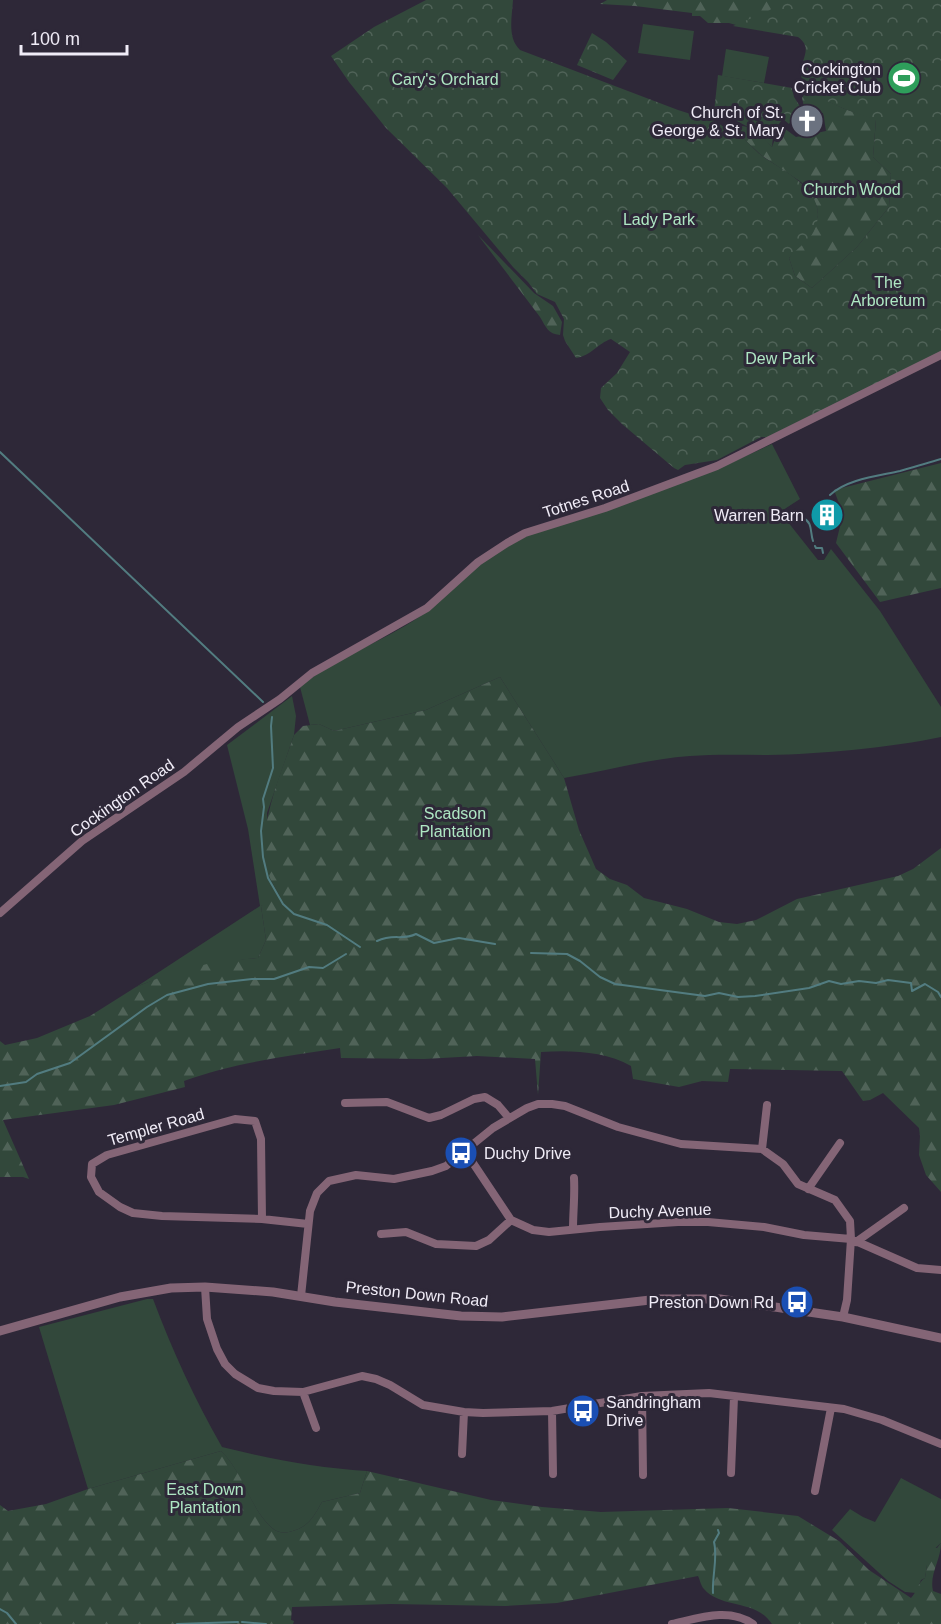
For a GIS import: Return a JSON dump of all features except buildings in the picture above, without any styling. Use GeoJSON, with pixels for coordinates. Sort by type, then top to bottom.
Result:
{"type":"FeatureCollection","features":[{"type":"Feature","properties":{"kind":"street","name":"Totnes Road"},"geometry":{"type":"LineString","coordinates":[[264,710],[312,673],[420,613],[478,562],[525,533],[605,508],[717,466],[941,355]]}},
{"type":"Feature","properties":{"kind":"street","name":"Cockington Road"},"geometry":{"type":"LineString","coordinates":[[0,913],[82,841],[184,772],[238,727],[264,710]]}},
{"type":"Feature","properties":{"kind":"street"},"geometry":{"type":"LineString","coordinates":[[345,1103],[387,1102],[429,1118],[441,1116],[474,1099],[485,1097],[498,1105],[509,1118]]}},
{"type":"Feature","properties":{"kind":"street"},"geometry":{"type":"LineString","coordinates":[[301,1296],[308,1224],[317,1192],[328,1181],[356,1175],[394,1179],[446,1166],[509,1118],[527,1108],[552,1104],[565,1106],[659,1140],[681,1144],[762,1149],[783,1164],[798,1184],[835,1200],[850,1221],[853,1240],[848,1300],[843,1317]]}},
{"type":"Feature","properties":{"kind":"street"},"geometry":{"type":"LineString","coordinates":[[762,1149],[767,1105]]}},
{"type":"Feature","properties":{"kind":"street","name":"Templer Road"},"geometry":{"type":"LineString","coordinates":[[262,1219],[261,1139],[255,1120],[235,1119],[107,1155],[92,1164],[91,1177],[99,1192],[133,1213],[262,1219],[308,1224]]}},
{"type":"Feature","properties":{"kind":"street"},"geometry":{"type":"LineString","coordinates":[[808,1189],[840,1143]]}},
{"type":"Feature","properties":{"kind":"street"},"geometry":{"type":"LineString","coordinates":[[381,1233],[406,1232],[436,1244],[476,1245],[489,1240],[512,1220],[465,1151]]}},
{"type":"Feature","properties":{"kind":"street"},"geometry":{"type":"LineString","coordinates":[[573,1229],[576,1202],[574,1178]]}},
{"type":"Feature","properties":{"kind":"street"},"geometry":{"type":"LineString","coordinates":[[853,1240],[904,1208]]}},
{"type":"Feature","properties":{"kind":"street","name":"Duchy Avenue"},"geometry":{"type":"LineString","coordinates":[[512,1220],[533,1230],[549,1232],[678,1222],[708,1222],[764,1227],[804,1235],[853,1240]]}},
{"type":"Feature","properties":{"kind":"street"},"geometry":{"type":"LineString","coordinates":[[853,1240],[917,1268],[941,1270]]}},
{"type":"Feature","properties":{"kind":"street"},"geometry":{"type":"LineString","coordinates":[[205,1287],[207,1319],[217,1349],[230,1369],[258,1388],[289,1393],[303,1392],[362,1376],[390,1385],[423,1405],[464,1412],[552,1411],[642,1396],[709,1393],[844,1409],[882,1420],[941,1444]]}},
{"type":"Feature","properties":{"kind":"street","name":"Preston Down Road"},"geometry":{"type":"LineString","coordinates":[[0,1330],[120,1297],[171,1288],[228,1287],[461,1316],[502,1317],[636,1302],[701,1299],[751,1302],[843,1317],[941,1338]]}},
{"type":"Feature","properties":{"kind":"street"},"geometry":{"type":"LineString","coordinates":[[303,1392],[316,1428]]}},
{"type":"Feature","properties":{"kind":"street"},"geometry":{"type":"LineString","coordinates":[[642,1396],[643,1474]]}},
{"type":"Feature","properties":{"kind":"street"},"geometry":{"type":"LineString","coordinates":[[732,1473],[734,1397]]}},
{"type":"Feature","properties":{"kind":"street"},"geometry":{"type":"LineString","coordinates":[[815,1491],[831,1408]]}},
{"type":"Feature","properties":{"kind":"street"},"geometry":{"type":"LineString","coordinates":[[552,1411],[553,1474]]}},
{"type":"Feature","properties":{"kind":"street"},"geometry":{"type":"LineString","coordinates":[[462,1454],[464,1412]]}},
{"type":"Feature","properties":{"kind":"street"},"geometry":{"type":"LineString","coordinates":[[672,1624],[714,1615],[730,1615],[745,1618],[753,1624]]}},
{"type":"Feature","properties":{"kind":"green space"},"geometry":{"type":"Polygon","coordinates":[[[426,0],[513,0],[512,33],[513,40],[520,50],[678,110],[700,117],[709,115],[744,139],[762,156],[796,178],[812,196],[817,206],[818,218],[814,231],[789,258],[795,276],[812,288],[857,247],[889,207],[891,174],[873,157],[876,120],[835,105],[806,86],[802,79],[801,67],[806,52],[803,42],[798,37],[733,26],[768,11],[786,0],[941,0],[941,355],[767,442],[765,437],[761,437],[717,460],[685,465],[678,470],[674,468],[622,424],[600,398],[601,388],[617,373],[630,352],[611,339],[586,355],[576,358],[565,341],[564,319],[555,302],[537,294],[447,188],[386,128],[331,56],[374,27],[426,0]]]}},
{"type":"Feature","properties":{"kind":"green space"},"geometry":{"type":"Polygon","coordinates":[[[607,0],[866,0],[801,32],[729,23],[708,23],[700,16],[692,16],[692,13],[600,4],[607,0]]]}},
{"type":"Feature","properties":{"kind":"green space"},"geometry":{"type":"Polygon","coordinates":[[[643,24],[694,31],[690,60],[638,53],[643,24]]]}},
{"type":"Feature","properties":{"kind":"green space"},"geometry":{"type":"Polygon","coordinates":[[[592,33],[627,61],[613,80],[577,65],[592,33]]]}},
{"type":"Feature","properties":{"kind":"green space"},"geometry":{"type":"Polygon","coordinates":[[[726,49],[769,57],[764,83],[722,76],[726,49]]]}},
{"type":"Feature","properties":{"kind":"green space"},"geometry":{"type":"Polygon","coordinates":[[[718,75],[792,88],[794,97],[803,111],[792,114],[789,124],[783,119],[774,132],[772,147],[752,129],[718,111],[714,112],[718,75]]]}},
{"type":"Feature","properties":{"kind":"green space","name":"Church Wood"},"geometry":{"type":"Polygon","coordinates":[[[805,93],[815,93],[852,112],[876,119],[873,157],[891,174],[889,207],[857,247],[812,288],[795,276],[789,258],[818,217],[817,207],[810,191],[801,182],[761,155],[745,140],[723,126],[746,126],[772,147],[778,131],[784,128],[796,137],[826,131],[823,113],[806,115],[802,98],[805,93]]]}},
{"type":"Feature","properties":{"kind":"green space"},"geometry":{"type":"Polygon","coordinates":[[[478,235],[534,293],[553,306],[562,322],[560,335],[548,329],[478,235]]]}},
{"type":"Feature","properties":{"kind":"green space"},"geometry":{"type":"Polygon","coordinates":[[[772,444],[800,499],[780,512],[818,560],[824,560],[831,549],[880,611],[941,707],[941,737],[832,752],[674,758],[564,778],[500,677],[426,710],[334,731],[319,724],[310,725],[300,687],[328,667],[419,617],[499,551],[533,533],[708,473],[772,444]]]}},
{"type":"Feature","properties":{"kind":"green space"},"geometry":{"type":"Polygon","coordinates":[[[941,463],[941,588],[880,602],[836,543],[843,514],[834,490],[941,463]]]}},
{"type":"Feature","properties":{"kind":"green space","name":"Scadson Plantation"},"geometry":{"type":"Polygon","coordinates":[[[500,677],[564,778],[579,830],[596,869],[610,879],[627,885],[644,898],[687,909],[719,922],[737,924],[756,920],[797,899],[898,876],[913,869],[941,848],[941,1192],[926,1175],[919,1155],[919,1128],[883,1093],[863,1101],[842,1071],[730,1069],[728,1082],[702,1081],[679,1087],[633,1079],[631,1066],[610,1057],[564,1051],[541,1052],[538,1095],[535,1059],[477,1056],[424,1059],[341,1058],[340,1048],[241,1065],[184,1081],[185,1087],[114,1105],[3,1120],[29,1179],[0,1177],[0,1041],[5,1045],[37,1038],[90,1016],[136,987],[171,973],[219,961],[258,958],[266,940],[261,906],[272,899],[281,899],[270,878],[266,861],[266,824],[294,735],[303,726],[319,724],[334,731],[426,710],[500,677]]]}},
{"type":"Feature","properties":{"kind":"green space"},"geometry":{"type":"Polygon","coordinates":[[[292,696],[296,716],[294,735],[267,813],[271,880],[281,899],[261,906],[266,940],[258,958],[196,968],[136,987],[260,906],[248,829],[227,745],[292,696]]]}},
{"type":"Feature","properties":{"kind":"green space"},"geometry":{"type":"Polygon","coordinates":[[[153,1299],[184,1374],[222,1447],[330,1468],[367,1471],[360,1493],[322,1502],[313,1517],[301,1528],[289,1532],[278,1532],[264,1520],[235,1469],[221,1451],[88,1489],[39,1327],[153,1299]]]}},
{"type":"Feature","properties":{"kind":"green space","name":"East Down Plantation"},"geometry":{"type":"Polygon","coordinates":[[[221,1451],[229,1459],[258,1512],[274,1530],[281,1532],[301,1528],[313,1517],[322,1502],[360,1493],[367,1471],[491,1500],[542,1507],[601,1512],[728,1508],[798,1516],[839,1541],[869,1570],[911,1598],[925,1578],[927,1565],[920,1564],[921,1557],[930,1557],[924,1549],[926,1545],[937,1548],[941,1543],[932,1585],[933,1591],[941,1594],[941,1624],[772,1624],[757,1611],[711,1595],[703,1588],[698,1576],[557,1603],[505,1606],[391,1604],[292,1607],[293,1624],[0,1624],[0,1505],[8,1511],[46,1504],[88,1489],[221,1451]]]}},
{"type":"Feature","properties":{"kind":"green space"},"geometry":{"type":"Polygon","coordinates":[[[901,1478],[941,1499],[941,1543],[930,1553],[925,1578],[921,1580],[916,1593],[905,1592],[888,1581],[832,1530],[850,1509],[875,1522],[901,1478]]]}},
{"type":"Feature","properties":{"kind":"waterway"},"geometry":{"type":"LineString","coordinates":[[0,452],[263,702]]}},
{"type":"Feature","properties":{"kind":"waterway"},"geometry":{"type":"LineString","coordinates":[[830,495],[854,482],[941,459]]}},
{"type":"Feature","properties":{"kind":"waterway"},"geometry":{"type":"LineString","coordinates":[[803,518],[810,525],[813,541]]}},
{"type":"Feature","properties":{"kind":"waterway"},"geometry":{"type":"LineString","coordinates":[[815,546],[822,548],[823,553]]}},
{"type":"Feature","properties":{"kind":"waterway"},"geometry":{"type":"LineString","coordinates":[[272,717],[273,768],[263,799],[261,831],[263,857],[268,878],[283,904],[294,914],[327,925],[360,947]]}},
{"type":"Feature","properties":{"kind":"waterway"},"geometry":{"type":"LineString","coordinates":[[377,941],[416,934],[434,943],[459,938],[495,944]]}},
{"type":"Feature","properties":{"kind":"waterway"},"geometry":{"type":"LineString","coordinates":[[531,953],[567,954],[600,977],[615,984],[705,996],[719,993],[738,997],[755,996],[809,988],[829,981],[841,984],[859,981],[876,983],[888,980],[911,983],[912,991]]}},
{"type":"Feature","properties":{"kind":"waterway"},"geometry":{"type":"LineString","coordinates":[[0,1086],[26,1082],[37,1074],[70,1063],[167,995],[208,984],[274,979],[309,967],[323,968],[346,954]]}},
{"type":"Feature","properties":{"kind":"waterway"},"geometry":{"type":"LineString","coordinates":[[912,991],[925,984],[938,992],[941,997]]}},
{"type":"Feature","properties":{"kind":"waterway"},"geometry":{"type":"LineString","coordinates":[[713,1593],[714,1542],[719,1533],[718,1530]]}},
{"type":"Feature","properties":{"kind":"waterway"},"geometry":{"type":"LineString","coordinates":[[0,1609],[7,1613],[16,1624]]}},
{"type":"Feature","properties":{"kind":"waterway"},"geometry":{"type":"LineString","coordinates":[[177,1624],[238,1622]]}},
{"type":"Feature","properties":{"kind":"waterway"},"geometry":{"type":"LineString","coordinates":[[242,1622],[266,1624]]}},
{"type":"Feature","properties":{"kind":"place","name":"Cockington Cricket Club"},"geometry":{"type":"Point","coordinates":[904,78]}},
{"type":"Feature","properties":{"kind":"place","name":"Church of St. George & St. Mary"},"geometry":{"type":"Point","coordinates":[807,121]}},
{"type":"Feature","properties":{"kind":"place","name":"Warren Barn"},"geometry":{"type":"Point","coordinates":[827,515]}},
{"type":"Feature","properties":{"kind":"place","name":"Duchy Drive"},"geometry":{"type":"Point","coordinates":[461,1153]}},
{"type":"Feature","properties":{"kind":"place","name":"Preston Down Rd"},"geometry":{"type":"Point","coordinates":[797,1302]}},
{"type":"Feature","properties":{"kind":"place","name":"Sandringham Drive"},"geometry":{"type":"Point","coordinates":[583,1411]}},
{"type":"Feature","properties":{"kind":"park label","name":"Cary's Orchard"},"geometry":{"type":"Point","coordinates":[445,79]}},
{"type":"Feature","properties":{"kind":"park label","name":"Lady Park"},"geometry":{"type":"Point","coordinates":[659,219]}},
{"type":"Feature","properties":{"kind":"park label","name":"The Arboretum"},"geometry":{"type":"Point","coordinates":[888,291]}},
{"type":"Feature","properties":{"kind":"park label","name":"Dew Park"},"geometry":{"type":"Point","coordinates":[780,358]}}]}
